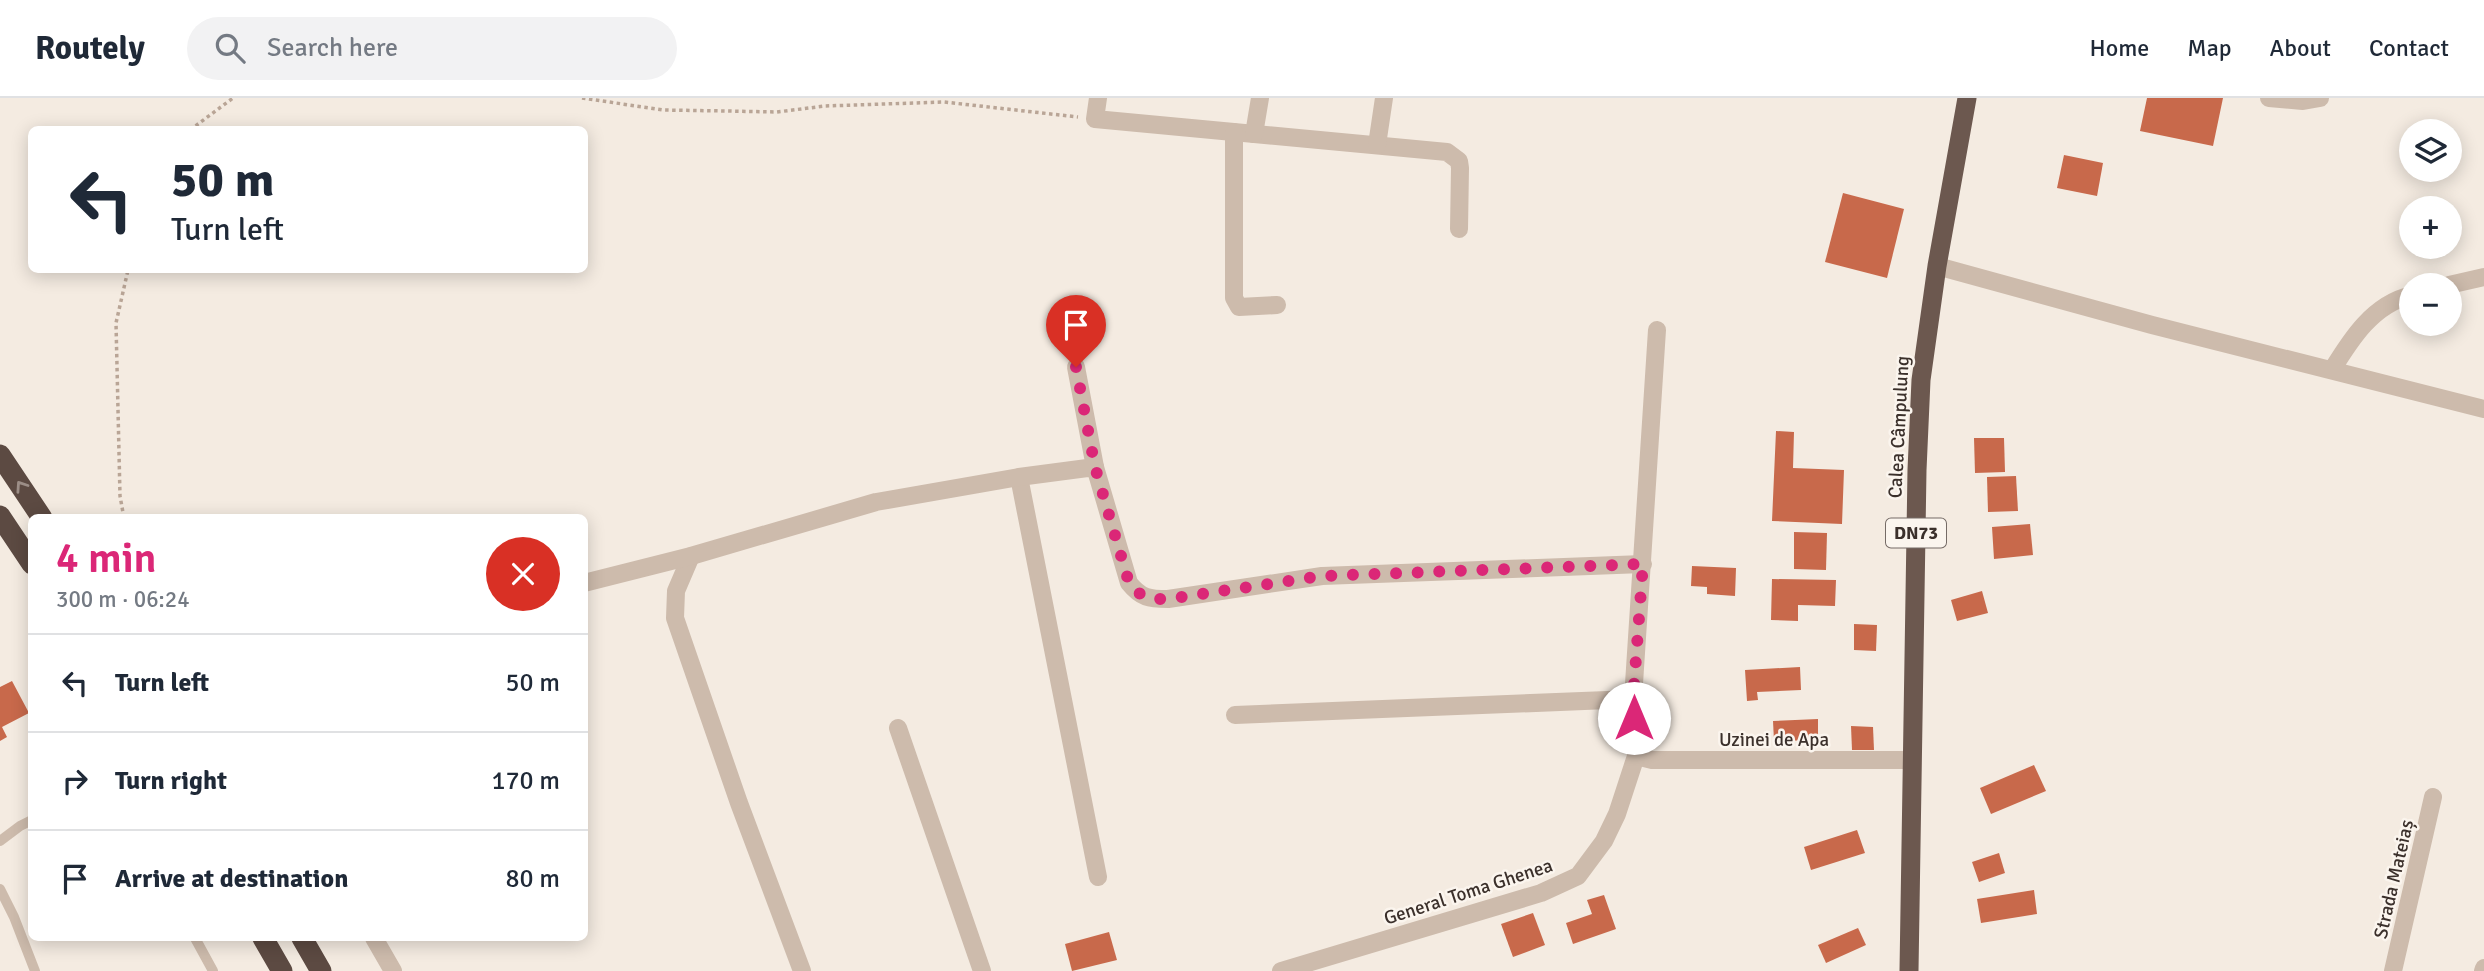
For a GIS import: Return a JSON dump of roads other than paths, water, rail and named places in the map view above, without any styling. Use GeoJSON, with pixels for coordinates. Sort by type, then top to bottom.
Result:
{"type":"FeatureCollection","features":[{"type":"Feature","properties":{"kind":"highway","name":"Calea Câmpulung"},"geometry":{"type":"LineString","coordinates":[[1909,971],[1919,419],[1926,337],[1967,98]]}},
{"type":"Feature","properties":{"kind":"highway"},"geometry":{"type":"LineString","coordinates":[[0,454],[39,514]]}},
{"type":"Feature","properties":{"kind":"highway"},"geometry":{"type":"LineString","coordinates":[[0,516],[28,558]]}},
{"type":"Feature","properties":{"kind":"highway"},"geometry":{"type":"LineString","coordinates":[[265,941],[282,971]]}},
{"type":"Feature","properties":{"kind":"highway"},"geometry":{"type":"LineString","coordinates":[[304,941],[321,971]]}},
{"type":"Feature","properties":{"kind":"street"},"geometry":{"type":"LineString","coordinates":[[1098,98],[1096,119],[1437,150],[1454,155],[1460,168],[1460,229]]}},
{"type":"Feature","properties":{"kind":"street"},"geometry":{"type":"LineString","coordinates":[[1254,134],[1260,98]]}},
{"type":"Feature","properties":{"kind":"street"},"geometry":{"type":"LineString","coordinates":[[1377,145],[1384,98]]}},
{"type":"Feature","properties":{"kind":"street"},"geometry":{"type":"LineString","coordinates":[[2269,98],[2303,101],[2320,98]]}},
{"type":"Feature","properties":{"kind":"street"},"geometry":{"type":"LineString","coordinates":[[1234,132],[1234,298],[1239,307],[1277,305]]}},
{"type":"Feature","properties":{"kind":"street"},"geometry":{"type":"LineString","coordinates":[[1937,266],[2152,325],[2484,410]]}},
{"type":"Feature","properties":{"kind":"street"},"geometry":{"type":"LineString","coordinates":[[2462,282],[2484,276]]}},
{"type":"Feature","properties":{"kind":"street"},"geometry":{"type":"LineString","coordinates":[[2332,370],[2352,336],[2372,316],[2399,299]]}},
{"type":"Feature","properties":{"kind":"street"},"geometry":{"type":"LineString","coordinates":[[1636,756],[1633,699],[1657,330]]}},
{"type":"Feature","properties":{"kind":"street"},"geometry":{"type":"LineString","coordinates":[[1076,367],[1095,467],[1129,583],[1137,593],[1147,599],[1168,599],[1322,576],[1643,564]]}},
{"type":"Feature","properties":{"kind":"street"},"geometry":{"type":"LineString","coordinates":[[588,582],[691,556],[876,502],[1095,467]]}},
{"type":"Feature","properties":{"kind":"street"},"geometry":{"type":"LineString","coordinates":[[1020,477],[1098,877]]}},
{"type":"Feature","properties":{"kind":"street"},"geometry":{"type":"LineString","coordinates":[[691,556],[676,591],[675,618],[730,778],[802,971]]}},
{"type":"Feature","properties":{"kind":"street"},"geometry":{"type":"LineString","coordinates":[[1235,715],[1633,699]]}},
{"type":"Feature","properties":{"kind":"street"},"geometry":{"type":"LineString","coordinates":[[898,728],[982,971]]}},
{"type":"Feature","properties":{"kind":"street","name":"Uzinei de Apa"},"geometry":{"type":"LineString","coordinates":[[1636,756],[1652,760],[1912,760]]}},
{"type":"Feature","properties":{"kind":"street","name":"General Toma Ghenea"},"geometry":{"type":"LineString","coordinates":[[1281,971],[1541,893],[1578,876],[1604,841],[1618,814],[1636,756]]}},
{"type":"Feature","properties":{"kind":"street","name":"Strada Mateiaș"},"geometry":{"type":"LineString","coordinates":[[2393,971],[2432,797]]}},
{"type":"Feature","properties":{"kind":"street"},"geometry":{"type":"LineString","coordinates":[[376,941],[393,971]]}},
{"type":"Feature","properties":{"kind":"lane"},"geometry":{"type":"LineString","coordinates":[[0,841],[28,822]]}},
{"type":"Feature","properties":{"kind":"lane"},"geometry":{"type":"LineString","coordinates":[[0,889],[35,971]]}},
{"type":"Feature","properties":{"kind":"lane"},"geometry":{"type":"LineString","coordinates":[[197,941],[213,971]]}}]}
